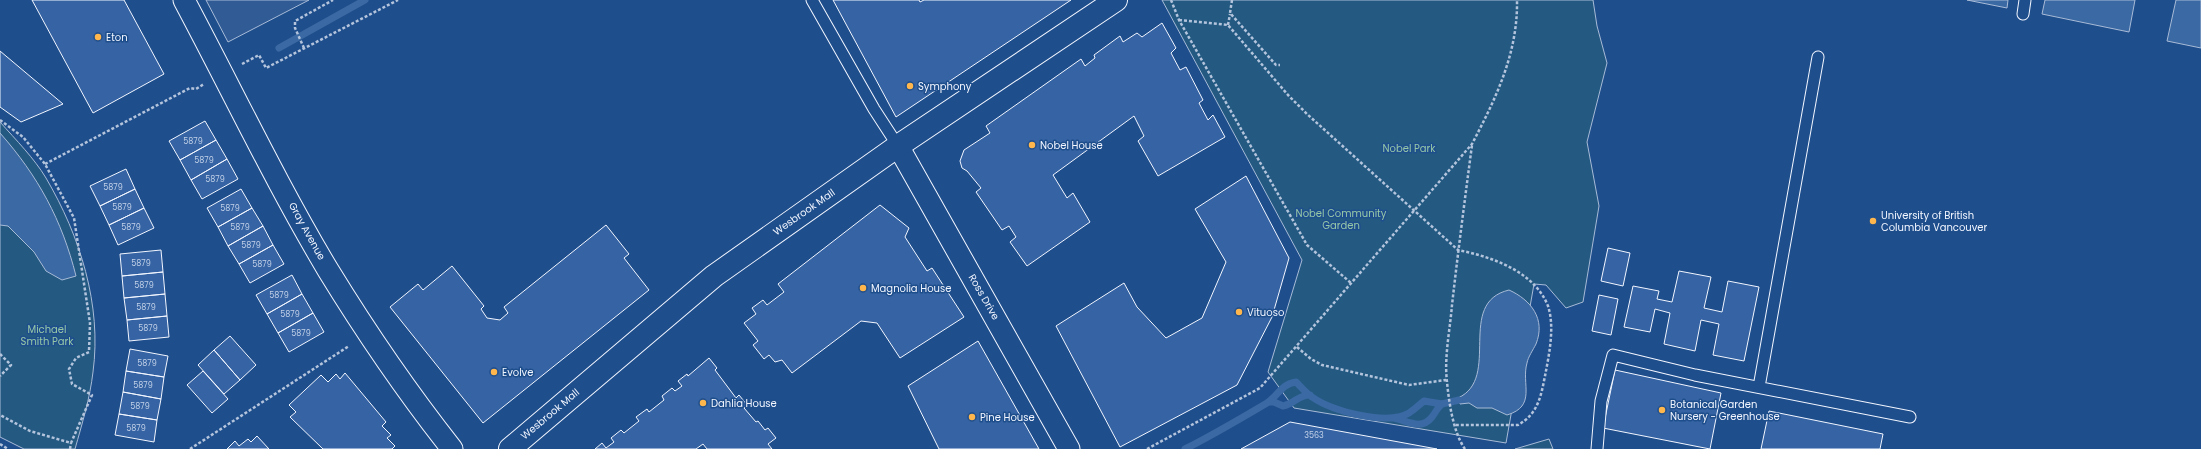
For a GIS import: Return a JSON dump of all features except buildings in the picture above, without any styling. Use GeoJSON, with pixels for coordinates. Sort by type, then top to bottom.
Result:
{"type":"FeatureCollection","features":[{"type":"Feature","properties":{"kind":"street","name":"Gray Avenue"},"geometry":{"type":"LineString","coordinates":[[184,0],[324,262],[367,332],[419,406],[452,449]]}},
{"type":"Feature","properties":{"kind":"street","name":"Wesbrook Mall"},"geometry":{"type":"LineString","coordinates":[[510,449],[714,276],[898,146],[1116,0]]}},
{"type":"Feature","properties":{"kind":"street","name":"Ross Drive"},"geometry":{"type":"LineString","coordinates":[[898,146],[1069,449]]}},
{"type":"Feature","properties":{"kind":"lane"},"geometry":{"type":"LineString","coordinates":[[812,0],[874,109],[898,146]]}},
{"type":"Feature","properties":{"kind":"lane"},"geometry":{"type":"LineString","coordinates":[[2023,14],[2025,0]]}},
{"type":"Feature","properties":{"kind":"lane"},"geometry":{"type":"LineString","coordinates":[[1759,387],[1818,57]]}},
{"type":"Feature","properties":{"kind":"lane"},"geometry":{"type":"LineString","coordinates":[[1597,449],[1601,401],[1612,355],[1695,374],[1910,417]]}},
{"type":"Feature","properties":{"kind":"path"},"geometry":{"type":"LineString","coordinates":[[304,48],[295,28],[295,21],[332,0]]}},
{"type":"Feature","properties":{"kind":"path"},"geometry":{"type":"LineString","coordinates":[[44,164],[190,88],[196,89],[223,73],[259,55],[266,68],[398,0]]}},
{"type":"Feature","properties":{"kind":"path"},"geometry":{"type":"LineString","coordinates":[[1171,0],[1179,20],[1307,245],[1351,283]]}},
{"type":"Feature","properties":{"kind":"path"},"geometry":{"type":"LineString","coordinates":[[1228,25],[1232,0]]}},
{"type":"Feature","properties":{"kind":"path"},"geometry":{"type":"LineString","coordinates":[[1147,449],[1260,388],[1297,348],[1351,283],[1472,144],[1495,99],[1506,71],[1515,40],[1517,0]]}},
{"type":"Feature","properties":{"kind":"path"},"geometry":{"type":"LineString","coordinates":[[1230,13],[1276,65],[1280,65]]}},
{"type":"Feature","properties":{"kind":"path"},"geometry":{"type":"LineString","coordinates":[[1179,20],[1228,25],[1302,109],[1458,250],[1480,255],[1507,266],[1526,277],[1541,294],[1548,306],[1551,322],[1547,364],[1538,404],[1534,413],[1527,420],[1518,425],[1455,425]]}},
{"type":"Feature","properties":{"kind":"path"},"geometry":{"type":"LineString","coordinates":[[0,120],[23,136],[44,164],[74,218],[90,323],[89,352],[76,358],[69,369],[72,384],[92,395],[71,443],[70,449]]}},
{"type":"Feature","properties":{"kind":"path"},"geometry":{"type":"LineString","coordinates":[[1465,449],[1461,443],[1455,425],[1446,380],[1447,354],[1458,250],[1472,144]]}},
{"type":"Feature","properties":{"kind":"path"},"geometry":{"type":"LineString","coordinates":[[190,449],[342,352],[367,332]]}},
{"type":"Feature","properties":{"kind":"path"},"geometry":{"type":"LineString","coordinates":[[1297,348],[1322,365],[1409,385],[1446,380]]}},
{"type":"Feature","properties":{"kind":"path"},"geometry":{"type":"LineString","coordinates":[[0,354],[11,365],[0,376]]}},
{"type":"Feature","properties":{"kind":"path"},"geometry":{"type":"LineString","coordinates":[[0,415],[30,431],[71,443]]}},
{"type":"Feature","properties":{"kind":"path"},"geometry":{"type":"LineString","coordinates":[[0,444],[8,449]]}},
{"type":"Feature","properties":{"kind":"green space","name":"Nobel Park"},"geometry":{"type":"Polygon","coordinates":[[[1162,0],[1593,0],[1597,26],[1607,63],[1587,142],[1599,206],[1583,302],[1566,308],[1546,285],[1534,284],[1506,443],[1294,408],[1268,372],[1302,260],[1162,0]]]}},
{"type":"Feature","properties":{"kind":"green space","name":"Michael Smith Park"},"geometry":{"type":"Polygon","coordinates":[[[0,122],[30,156],[46,178],[69,223],[86,272],[91,296],[95,347],[90,391],[75,449],[24,449],[0,437],[0,122]]]}},
{"type":"Feature","properties":{"kind":"green space"},"geometry":{"type":"Polygon","coordinates":[[[1549,439],[1553,449],[1515,449],[1549,439]]]}},
{"type":"Feature","properties":{"kind":"shaded area"},"geometry":{"type":"Polygon","coordinates":[[[206,0],[309,0],[228,42],[206,0]]]}},
{"type":"Feature","properties":{"kind":"shaded area"},"geometry":{"type":"Polygon","coordinates":[[[1967,0],[2008,0],[2007,8],[1967,0]]]}},
{"type":"Feature","properties":{"kind":"shaded area"},"geometry":{"type":"Polygon","coordinates":[[[2045,0],[2135,0],[2129,32],[2042,14],[2045,0]]]}},
{"type":"Feature","properties":{"kind":"shaded area"},"geometry":{"type":"Polygon","coordinates":[[[2176,0],[2201,0],[2201,48],[2167,41],[2176,0]]]}},
{"type":"Feature","properties":{"kind":"shaded area"},"geometry":{"type":"Polygon","coordinates":[[[0,133],[26,166],[47,200],[64,236],[76,276],[62,280],[46,271],[34,252],[8,226],[0,225],[0,133]]]}},
{"type":"Feature","properties":{"kind":"shaded area"},"geometry":{"type":"Polygon","coordinates":[[[1509,290],[1524,299],[1534,311],[1538,319],[1539,335],[1527,363],[1525,400],[1522,406],[1516,411],[1507,415],[1492,408],[1477,408],[1469,403],[1460,404],[1458,398],[1471,388],[1477,375],[1481,325],[1484,310],[1493,298],[1509,290]]]}},
{"type":"Feature","properties":{"kind":"waterway"},"geometry":{"type":"LineString","coordinates":[[279,48],[365,0]]}},
{"type":"Feature","properties":{"kind":"waterway"},"geometry":{"type":"LineString","coordinates":[[1185,449],[1216,433],[1267,403],[1287,385],[1296,382],[1310,395],[1332,407],[1346,412],[1374,417],[1399,417],[1409,413],[1424,401],[1442,404],[1459,400]]}},
{"type":"Feature","properties":{"kind":"waterway"},"geometry":{"type":"LineString","coordinates":[[1269,402],[1274,402],[1283,406],[1302,396],[1310,395]]}},
{"type":"Feature","properties":{"kind":"waterway"},"geometry":{"type":"LineString","coordinates":[[1394,418],[1414,424],[1423,423],[1428,421],[1442,404]]}},
{"type":"Feature","properties":{"kind":"place","name":"Eton"},"geometry":{"type":"Point","coordinates":[98,37]}},
{"type":"Feature","properties":{"kind":"place","name":"Symphony"},"geometry":{"type":"Point","coordinates":[910,86]}},
{"type":"Feature","properties":{"kind":"place","name":"Nobel House"},"geometry":{"type":"Point","coordinates":[1032,145]}},
{"type":"Feature","properties":{"kind":"place","name":"University of British Columbia Vancouver"},"geometry":{"type":"Point","coordinates":[1873,221]}},
{"type":"Feature","properties":{"kind":"place","name":"Magnolia House"},"geometry":{"type":"Point","coordinates":[863,288]}},
{"type":"Feature","properties":{"kind":"place","name":"Vituoso"},"geometry":{"type":"Point","coordinates":[1239,312]}},
{"type":"Feature","properties":{"kind":"place","name":"Evolve"},"geometry":{"type":"Point","coordinates":[494,372]}},
{"type":"Feature","properties":{"kind":"place","name":"Dahlia House"},"geometry":{"type":"Point","coordinates":[703,403]}},
{"type":"Feature","properties":{"kind":"place","name":"Botanical Garden Nursery - Greenhouse"},"geometry":{"type":"Point","coordinates":[1662,410]}},
{"type":"Feature","properties":{"kind":"place","name":"Pine House"},"geometry":{"type":"Point","coordinates":[972,417]}},
{"type":"Feature","properties":{"kind":"park label","name":"Nobel Community Garden"},"geometry":{"type":"Point","coordinates":[1341,218]}}]}
